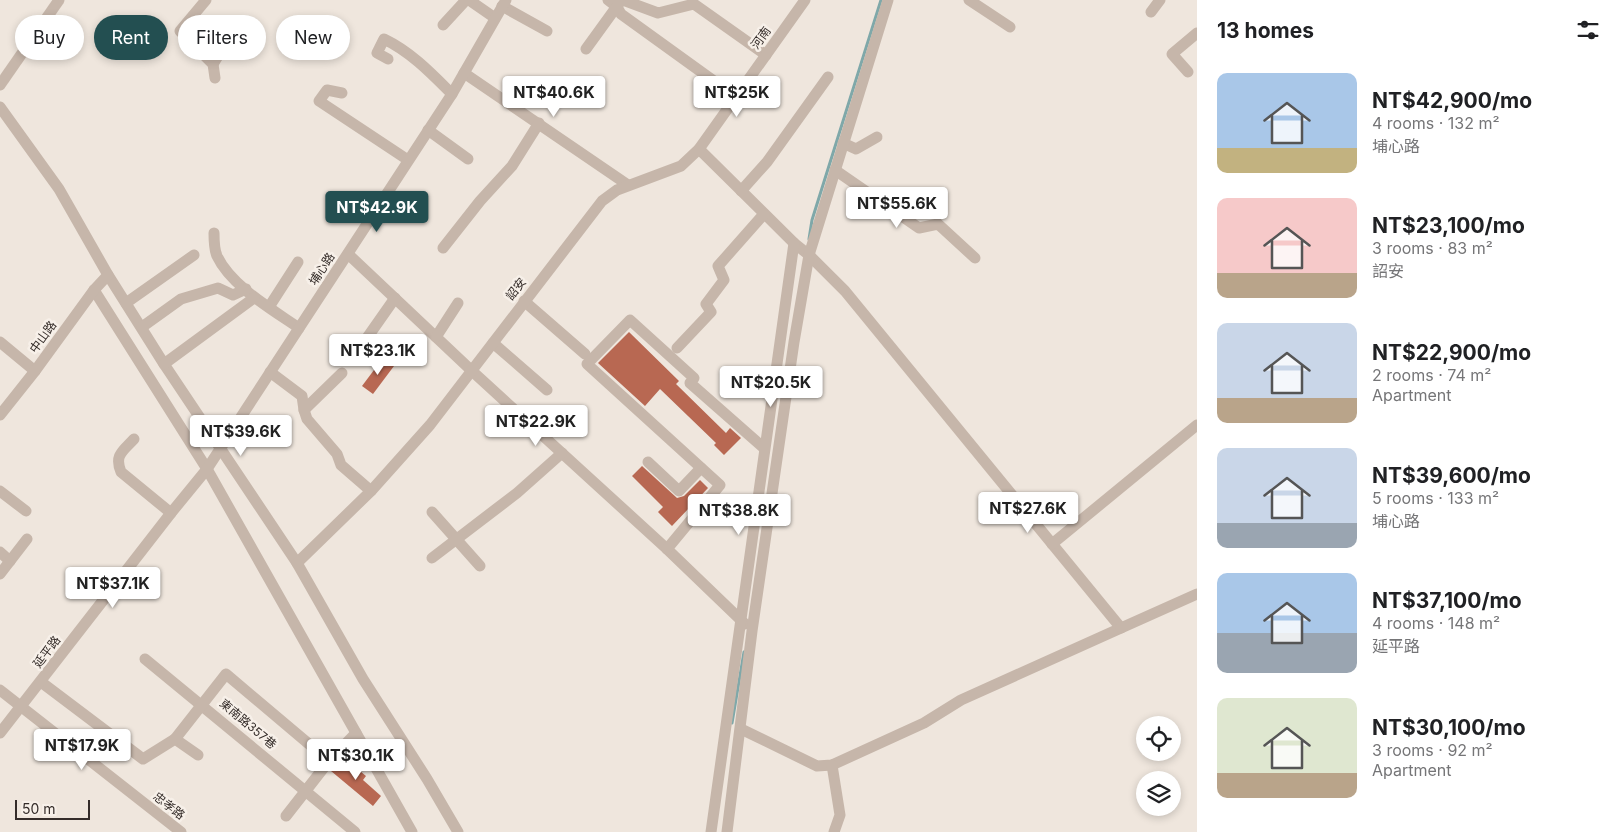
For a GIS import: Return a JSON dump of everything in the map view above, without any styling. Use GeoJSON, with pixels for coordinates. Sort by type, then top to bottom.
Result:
{"type":"FeatureCollection","features":[{"type":"Feature","properties":{"kind":"street"},"geometry":{"type":"LineString","coordinates":[[0,85],[59,0]]}},
{"type":"Feature","properties":{"kind":"street"},"geometry":{"type":"LineString","coordinates":[[206,0],[180,30],[213,64],[215,78]]}},
{"type":"Feature","properties":{"kind":"street"},"geometry":{"type":"LineString","coordinates":[[443,25],[468,0],[495,18]]}},
{"type":"Feature","properties":{"kind":"street","name":"河南"},"geometry":{"type":"LineString","coordinates":[[628,185],[681,166],[699,149],[805,0]]}},
{"type":"Feature","properties":{"kind":"street"},"geometry":{"type":"LineString","coordinates":[[727,832],[752,631],[794,342],[809,255],[888,0]]}},
{"type":"Feature","properties":{"kind":"street"},"geometry":{"type":"LineString","coordinates":[[969,0],[1010,27]]}},
{"type":"Feature","properties":{"kind":"street"},"geometry":{"type":"LineString","coordinates":[[1151,12],[1160,0]]}},
{"type":"Feature","properties":{"kind":"street"},"geometry":{"type":"LineString","coordinates":[[617,2],[658,13],[694,4],[766,55]]}},
{"type":"Feature","properties":{"kind":"street"},"geometry":{"type":"LineString","coordinates":[[586,49],[617,2]]}},
{"type":"Feature","properties":{"kind":"street"},"geometry":{"type":"LineString","coordinates":[[617,2],[621,14],[736,97]]}},
{"type":"Feature","properties":{"kind":"street"},"geometry":{"type":"LineString","coordinates":[[504,3],[547,31]]}},
{"type":"Feature","properties":{"kind":"street","name":"埔心路"},"geometry":{"type":"LineString","coordinates":[[207,470],[452,94],[504,3]]}},
{"type":"Feature","properties":{"kind":"street"},"geometry":{"type":"LineString","coordinates":[[1188,72],[1172,54],[1197,33]]}},
{"type":"Feature","properties":{"kind":"street"},"geometry":{"type":"LineString","coordinates":[[388,59],[377,53],[384,39],[400,46],[417,59],[452,94]]}},
{"type":"Feature","properties":{"kind":"street"},"geometry":{"type":"LineString","coordinates":[[213,64],[216,60]]}},
{"type":"Feature","properties":{"kind":"street"},"geometry":{"type":"LineString","coordinates":[[464,74],[628,185]]}},
{"type":"Feature","properties":{"kind":"street"},"geometry":{"type":"LineString","coordinates":[[741,191],[767,162],[828,77]]}},
{"type":"Feature","properties":{"kind":"street"},"geometry":{"type":"LineString","coordinates":[[342,93],[328,90],[319,101],[408,160]]}},
{"type":"Feature","properties":{"kind":"street"},"geometry":{"type":"LineString","coordinates":[[0,107],[59,190],[108,275],[164,364],[297,562],[363,679],[427,780],[452,830]]}},
{"type":"Feature","properties":{"kind":"street"},"geometry":{"type":"LineString","coordinates":[[443,248],[480,201],[512,166],[539,123]]}},
{"type":"Feature","properties":{"kind":"street"},"geometry":{"type":"LineString","coordinates":[[428,130],[468,159]]}},
{"type":"Feature","properties":{"kind":"street"},"geometry":{"type":"LineString","coordinates":[[843,143],[856,149],[877,136]]}},
{"type":"Feature","properties":{"kind":"street"},"geometry":{"type":"LineString","coordinates":[[699,149],[794,244],[809,255],[845,291],[1122,628]]}},
{"type":"Feature","properties":{"kind":"street"},"geometry":{"type":"LineString","coordinates":[[834,170],[919,228],[938,224],[974,258]]}},
{"type":"Feature","properties":{"kind":"street","name":"詔安"},"geometry":{"type":"LineString","coordinates":[[297,562],[370,490],[430,425],[602,201],[617,190],[628,185]]}},
{"type":"Feature","properties":{"kind":"street"},"geometry":{"type":"LineString","coordinates":[[677,348],[711,312],[706,304],[724,280],[718,266],[764,214]]}},
{"type":"Feature","properties":{"kind":"street"},"geometry":{"type":"LineString","coordinates":[[214,233],[216,254],[223,267],[254,298],[300,328]]}},
{"type":"Feature","properties":{"kind":"street"},"geometry":{"type":"LineString","coordinates":[[711,832],[794,244]]}},
{"type":"Feature","properties":{"kind":"street"},"geometry":{"type":"LineString","coordinates":[[348,254],[472,371],[668,549],[752,631]]}},
{"type":"Feature","properties":{"kind":"street"},"geometry":{"type":"LineString","coordinates":[[126,303],[194,255]]}},
{"type":"Feature","properties":{"kind":"street"},"geometry":{"type":"LineString","coordinates":[[269,307],[298,262]]}},
{"type":"Feature","properties":{"kind":"street","name":"中山路"},"geometry":{"type":"LineString","coordinates":[[0,415],[35,371],[94,290],[108,275]]}},
{"type":"Feature","properties":{"kind":"street"},"geometry":{"type":"LineString","coordinates":[[142,327],[181,299],[218,288],[233,295],[246,289]]}},
{"type":"Feature","properties":{"kind":"street"},"geometry":{"type":"LineString","coordinates":[[94,290],[207,470],[412,832]]}},
{"type":"Feature","properties":{"kind":"street"},"geometry":{"type":"LineString","coordinates":[[164,364],[254,298]]}},
{"type":"Feature","properties":{"kind":"street"},"geometry":{"type":"LineString","coordinates":[[355,355],[395,298]]}},
{"type":"Feature","properties":{"kind":"street"},"geometry":{"type":"LineString","coordinates":[[524,301],[585,354]]}},
{"type":"Feature","properties":{"kind":"street"},"geometry":{"type":"LineString","coordinates":[[436,337],[458,304]]}},
{"type":"Feature","properties":{"kind":"street"},"geometry":{"type":"LineString","coordinates":[[668,549],[720,485],[587,364],[630,320],[694,378],[690,383],[764,448]]}},
{"type":"Feature","properties":{"kind":"street"},"geometry":{"type":"LineString","coordinates":[[0,342],[35,371]]}},
{"type":"Feature","properties":{"kind":"street"},"geometry":{"type":"LineString","coordinates":[[493,343],[547,390]]}},
{"type":"Feature","properties":{"kind":"street"},"geometry":{"type":"LineString","coordinates":[[270,372],[302,396],[307,419],[337,454],[341,465],[370,490]]}},
{"type":"Feature","properties":{"kind":"street"},"geometry":{"type":"LineString","coordinates":[[304,410],[342,373]]}},
{"type":"Feature","properties":{"kind":"street"},"geometry":{"type":"LineString","coordinates":[[1052,544],[1197,425]]}},
{"type":"Feature","properties":{"kind":"street"},"geometry":{"type":"LineString","coordinates":[[134,438],[118,456],[117,464],[120,472],[171,513]]}},
{"type":"Feature","properties":{"kind":"street"},"geometry":{"type":"LineString","coordinates":[[432,558],[517,493],[562,453]]}},
{"type":"Feature","properties":{"kind":"street"},"geometry":{"type":"LineString","coordinates":[[648,462],[679,490],[701,468]]}},
{"type":"Feature","properties":{"kind":"street","name":"延平路"},"geometry":{"type":"LineString","coordinates":[[0,733],[171,513],[207,470]]}},
{"type":"Feature","properties":{"kind":"street"},"geometry":{"type":"LineString","coordinates":[[0,491],[26,511]]}},
{"type":"Feature","properties":{"kind":"street"},"geometry":{"type":"LineString","coordinates":[[432,512],[480,566]]}},
{"type":"Feature","properties":{"kind":"street"},"geometry":{"type":"LineString","coordinates":[[0,574],[27,539]]}},
{"type":"Feature","properties":{"kind":"street"},"geometry":{"type":"LineString","coordinates":[[0,552],[10,561]]}},
{"type":"Feature","properties":{"kind":"street"},"geometry":{"type":"LineString","coordinates":[[741,729],[817,766],[832,765],[924,723],[961,700],[1197,594]]}},
{"type":"Feature","properties":{"kind":"street","name":"東南路357巷"},"geometry":{"type":"LineString","coordinates":[[145,659],[202,704],[355,832]]}},
{"type":"Feature","properties":{"kind":"street"},"geometry":{"type":"LineString","coordinates":[[41,682],[143,759],[175,739],[226,674],[329,761]]}},
{"type":"Feature","properties":{"kind":"street","name":"忠孝路"},"geometry":{"type":"LineString","coordinates":[[0,690],[181,832]]}},
{"type":"Feature","properties":{"kind":"street"},"geometry":{"type":"LineString","coordinates":[[286,816],[329,761],[356,733]]}},
{"type":"Feature","properties":{"kind":"street"},"geometry":{"type":"LineString","coordinates":[[175,739],[198,755]]}},
{"type":"Feature","properties":{"kind":"street"},"geometry":{"type":"LineString","coordinates":[[832,765],[840,816],[834,832]]}},
{"type":"Feature","properties":{"kind":"building"},"geometry":{"type":"Polygon","coordinates":[[[629,332],[679,381],[676,384],[726,433],[730,428],[741,438],[724,455],[714,445],[716,443],[660,389],[645,406],[598,363],[629,332]]]}},
{"type":"Feature","properties":{"kind":"building"},"geometry":{"type":"Polygon","coordinates":[[[383,358],[394,366],[373,394],[362,386],[383,358]]]}},
{"type":"Feature","properties":{"kind":"building"},"geometry":{"type":"Polygon","coordinates":[[[642,466],[677,498],[684,496],[700,480],[708,488],[672,526],[658,512],[663,507],[632,476],[642,466]]]}},
{"type":"Feature","properties":{"kind":"building"},"geometry":{"type":"Polygon","coordinates":[[[343,757],[366,776],[363,780],[381,796],[373,806],[331,771],[343,757]]]}},
{"type":"Feature","properties":{"kind":"waterway"},"geometry":{"type":"LineString","coordinates":[[809,239],[812,220],[881,0]]}},
{"type":"Feature","properties":{"kind":"waterway"},"geometry":{"type":"LineString","coordinates":[[732,723],[744,652]]}}]}
